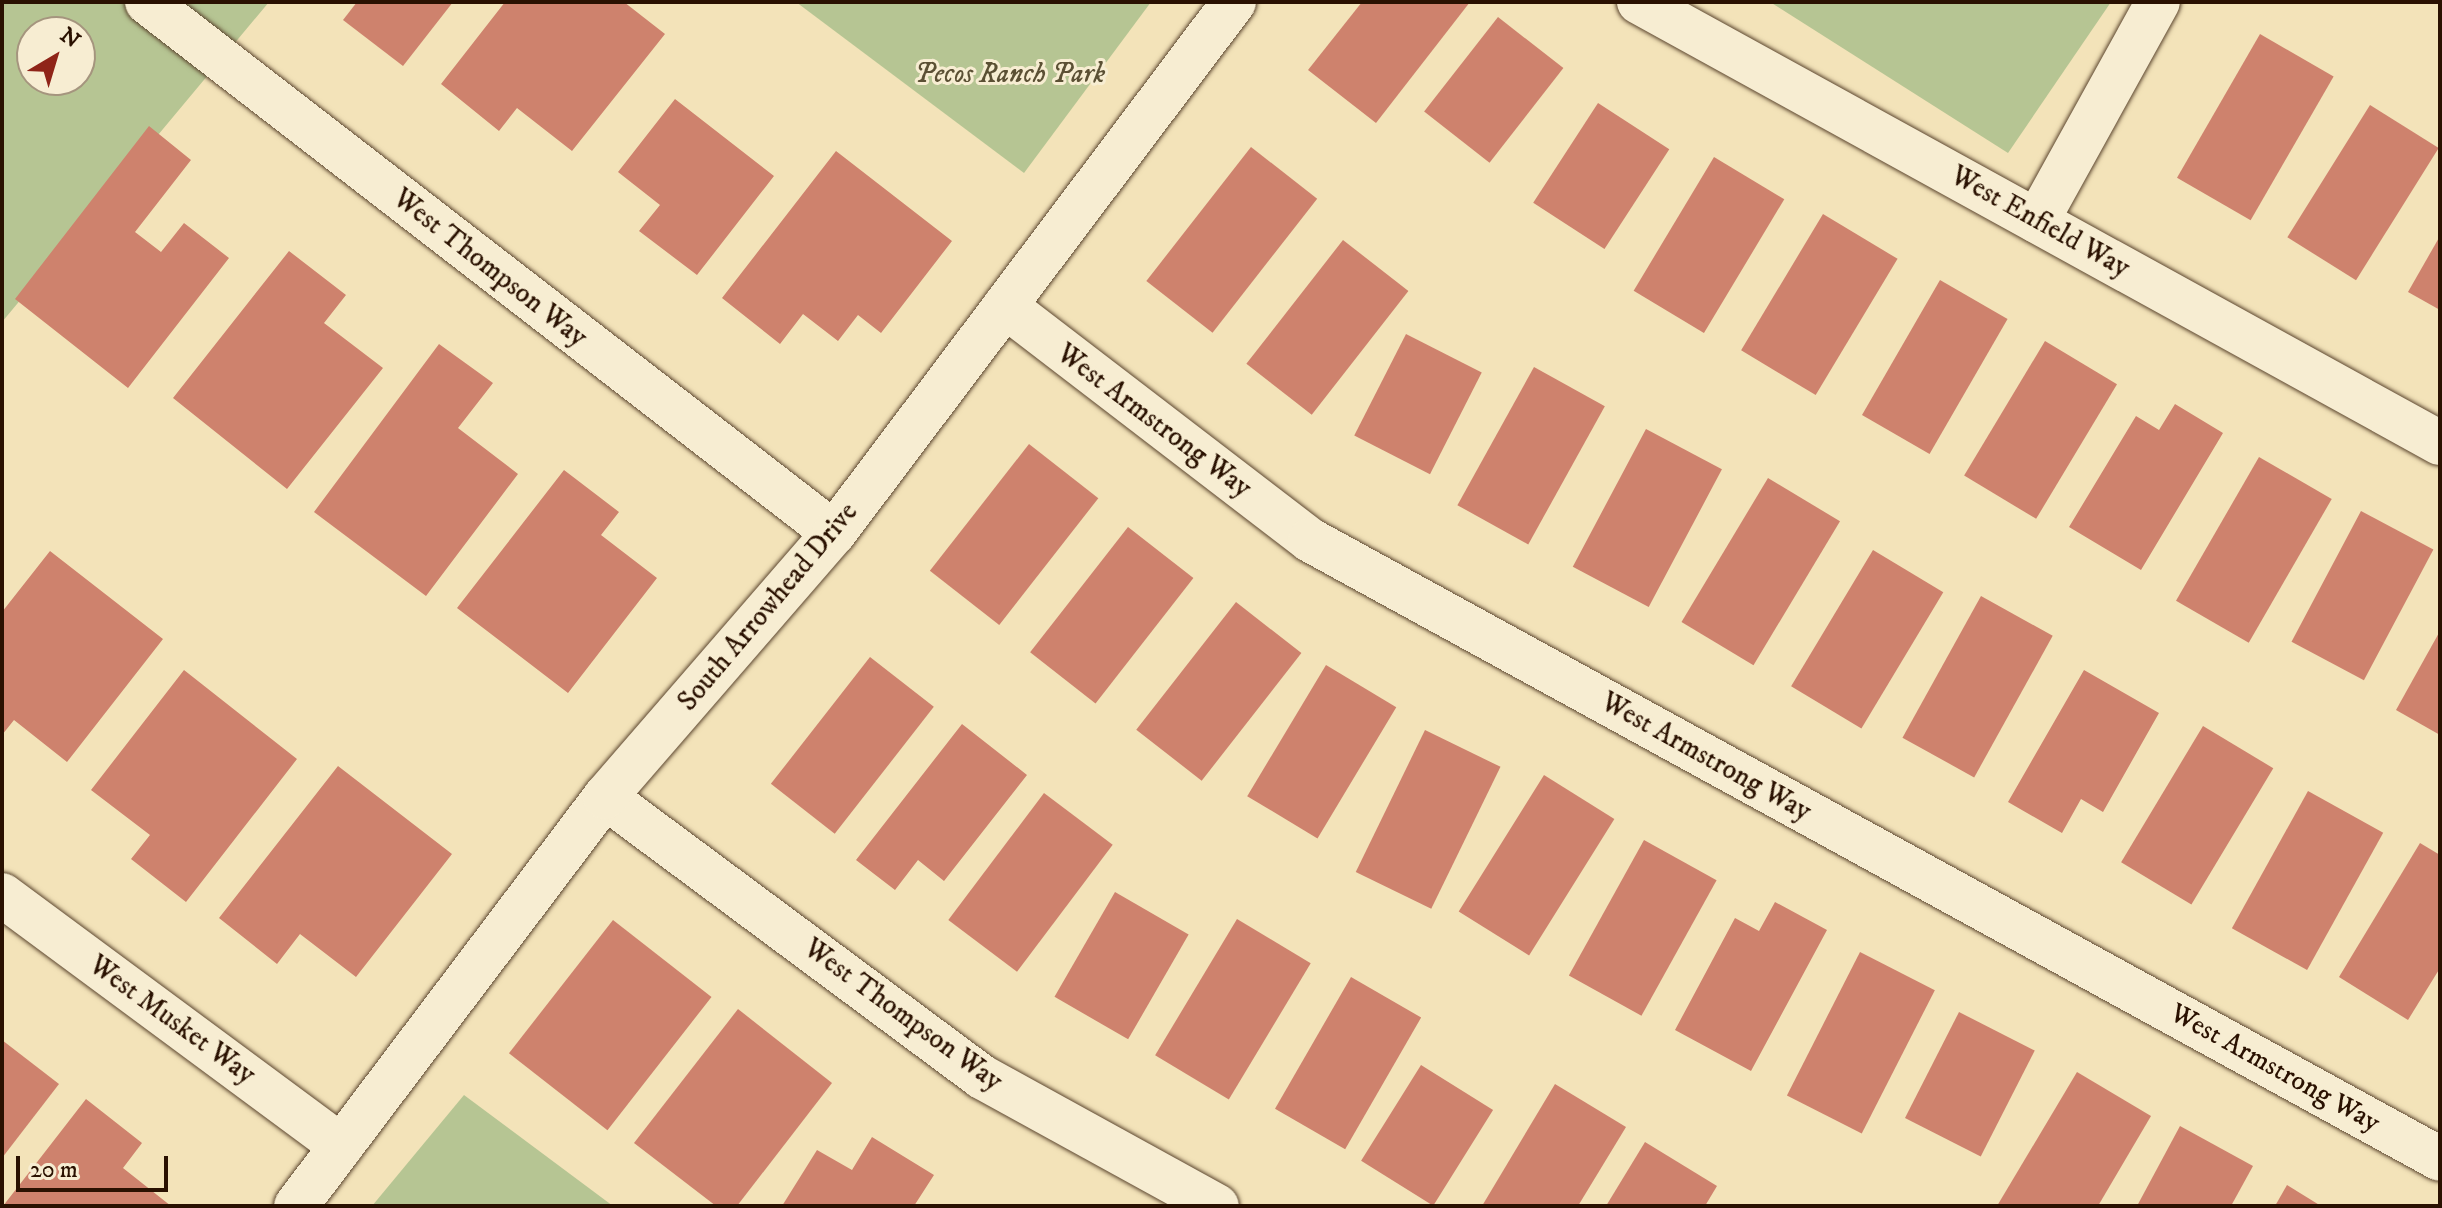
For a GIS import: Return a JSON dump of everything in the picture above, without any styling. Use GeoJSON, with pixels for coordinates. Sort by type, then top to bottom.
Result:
{"type":"FeatureCollection","features":[{"type":"Feature","properties":{"kind":"street","name":"West Thompson Way"},"geometry":{"type":"LineString","coordinates":[[147,2],[834,533]]}},
{"type":"Feature","properties":{"kind":"street","name":"South Arrowhead Drive"},"geometry":{"type":"LineString","coordinates":[[296,1206],[605,797],[834,533],[1234,2]]}},
{"type":"Feature","properties":{"kind":"street","name":"West Enfield Way"},"geometry":{"type":"LineString","coordinates":[[1639,2],[2440,443]]}},
{"type":"Feature","properties":{"kind":"street"},"geometry":{"type":"LineString","coordinates":[[2037,221],[2158,2]]}},
{"type":"Feature","properties":{"kind":"street","name":"West Armstrong Way"},"geometry":{"type":"LineString","coordinates":[[1005,306],[1310,540],[2440,1159]]}},
{"type":"Feature","properties":{"kind":"street","name":"West Thompson Way"},"geometry":{"type":"LineString","coordinates":[[605,797],[982,1077],[1217,1206]]}},
{"type":"Feature","properties":{"kind":"street","name":"West Musket Way"},"geometry":{"type":"LineString","coordinates":[[2,895],[341,1146]]}},
{"type":"Feature","properties":{"kind":"green space"},"geometry":{"type":"Polygon","coordinates":[[[2,2],[269,2],[2,322],[2,2]]]}},
{"type":"Feature","properties":{"kind":"green space","name":"Pecos Ranch Park"},"geometry":{"type":"Polygon","coordinates":[[[796,2],[1151,2],[1024,173],[796,2]]]}},
{"type":"Feature","properties":{"kind":"green space"},"geometry":{"type":"Polygon","coordinates":[[[1770,2],[2111,2],[2008,153],[1770,2]]]}},
{"type":"Feature","properties":{"kind":"green space"},"geometry":{"type":"Polygon","coordinates":[[[464,1095],[613,1206],[372,1206],[464,1095]]]}},
{"type":"Feature","properties":{"kind":"building"},"geometry":{"type":"Polygon","coordinates":[[[357,2],[453,2],[403,66],[343,20],[357,2]]]}},
{"type":"Feature","properties":{"kind":"building"},"geometry":{"type":"Polygon","coordinates":[[[505,2],[624,2],[665,34],[572,151],[517,108],[499,131],[441,84],[505,2]]]}},
{"type":"Feature","properties":{"kind":"building"},"geometry":{"type":"Polygon","coordinates":[[[1362,2],[1470,2],[1376,123],[1308,70],[1362,2]]]}},
{"type":"Feature","properties":{"kind":"building"},"geometry":{"type":"Polygon","coordinates":[[[1498,17],[1563,68],[1490,163],[1424,112],[1498,17]]]}},
{"type":"Feature","properties":{"kind":"building"},"geometry":{"type":"Polygon","coordinates":[[[2260,34],[2334,76],[2251,220],[2177,178],[2260,34]]]}},
{"type":"Feature","properties":{"kind":"building"},"geometry":{"type":"Polygon","coordinates":[[[675,99],[774,176],[697,275],[639,231],[660,205],[618,172],[675,99]]]}},
{"type":"Feature","properties":{"kind":"building"},"geometry":{"type":"Polygon","coordinates":[[[1598,103],[1669,149],[1604,249],[1533,203],[1598,103]]]}},
{"type":"Feature","properties":{"kind":"building"},"geometry":{"type":"Polygon","coordinates":[[[2370,105],[2439,148],[2356,280],[2287,237],[2370,105]]]}},
{"type":"Feature","properties":{"kind":"building"},"geometry":{"type":"Polygon","coordinates":[[[149,126],[191,160],[135,232],[161,252],[184,223],[229,258],[128,388],[15,299],[149,126]]]}},
{"type":"Feature","properties":{"kind":"building"},"geometry":{"type":"Polygon","coordinates":[[[1251,147],[1317,199],[1213,333],[1146,281],[1251,147]]]}},
{"type":"Feature","properties":{"kind":"building"},"geometry":{"type":"Polygon","coordinates":[[[836,151],[952,241],[881,333],[858,315],[838,341],[803,314],[780,344],[722,298],[836,151]]]}},
{"type":"Feature","properties":{"kind":"building"},"geometry":{"type":"Polygon","coordinates":[[[1714,157],[1784,199],[1704,333],[1634,291],[1714,157]]]}},
{"type":"Feature","properties":{"kind":"building"},"geometry":{"type":"Polygon","coordinates":[[[1823,214],[1898,259],[1816,395],[1741,350],[1823,214]]]}},
{"type":"Feature","properties":{"kind":"building"},"geometry":{"type":"Polygon","coordinates":[[[2440,236],[2440,310],[2408,292],[2440,236]]]}},
{"type":"Feature","properties":{"kind":"building"},"geometry":{"type":"Polygon","coordinates":[[[1343,240],[1408,291],[1312,415],[1246,364],[1343,240]]]}},
{"type":"Feature","properties":{"kind":"building"},"geometry":{"type":"Polygon","coordinates":[[[289,251],[346,295],[324,323],[383,368],[287,489],[173,398],[289,251]]]}},
{"type":"Feature","properties":{"kind":"building"},"geometry":{"type":"Polygon","coordinates":[[[1940,280],[2008,319],[1930,454],[1862,415],[1940,280]]]}},
{"type":"Feature","properties":{"kind":"building"},"geometry":{"type":"Polygon","coordinates":[[[1406,334],[1482,373],[1430,474],[1354,436],[1406,334]]]}},
{"type":"Feature","properties":{"kind":"building"},"geometry":{"type":"Polygon","coordinates":[[[2045,341],[2117,384],[2036,519],[1964,476],[2045,341]]]}},
{"type":"Feature","properties":{"kind":"building"},"geometry":{"type":"Polygon","coordinates":[[[439,344],[493,383],[458,428],[518,474],[426,596],[314,512],[439,344]]]}},
{"type":"Feature","properties":{"kind":"building"},"geometry":{"type":"Polygon","coordinates":[[[1534,367],[1605,406],[1528,544],[1457,505],[1534,367]]]}},
{"type":"Feature","properties":{"kind":"building"},"geometry":{"type":"Polygon","coordinates":[[[2175,404],[2223,433],[2141,570],[2069,527],[2136,416],[2159,430],[2175,404]]]}},
{"type":"Feature","properties":{"kind":"building"},"geometry":{"type":"Polygon","coordinates":[[[1646,429],[1722,469],[1649,607],[1573,567],[1646,429]]]}},
{"type":"Feature","properties":{"kind":"building"},"geometry":{"type":"Polygon","coordinates":[[[1029,444],[1098,498],[999,625],[930,571],[1029,444]]]}},
{"type":"Feature","properties":{"kind":"building"},"geometry":{"type":"Polygon","coordinates":[[[2259,457],[2332,499],[2249,643],[2176,601],[2259,457]]]}},
{"type":"Feature","properties":{"kind":"building"},"geometry":{"type":"Polygon","coordinates":[[[564,470],[619,512],[601,535],[657,578],[568,693],[457,608],[564,470]]]}},
{"type":"Feature","properties":{"kind":"building"},"geometry":{"type":"Polygon","coordinates":[[[1768,478],[1840,521],[1753,665],[1681,622],[1768,478]]]}},
{"type":"Feature","properties":{"kind":"building"},"geometry":{"type":"Polygon","coordinates":[[[2361,511],[2433,549],[2364,680],[2292,642],[2361,511]]]}},
{"type":"Feature","properties":{"kind":"building"},"geometry":{"type":"Polygon","coordinates":[[[1128,527],[1193,578],[1096,703],[1030,652],[1128,527]]]}},
{"type":"Feature","properties":{"kind":"building"},"geometry":{"type":"Polygon","coordinates":[[[1873,550],[1943,592],[1861,729],[1791,686],[1873,550]]]}},
{"type":"Feature","properties":{"kind":"building"},"geometry":{"type":"Polygon","coordinates":[[[50,551],[163,639],[67,762],[14,720],[2,735],[2,612],[50,551]]]}},
{"type":"Feature","properties":{"kind":"building"},"geometry":{"type":"Polygon","coordinates":[[[1981,596],[2053,636],[1974,777],[1902,738],[1981,596]]]}},
{"type":"Feature","properties":{"kind":"building"},"geometry":{"type":"Polygon","coordinates":[[[1236,602],[1301,653],[1202,781],[1136,730],[1236,602]]]}},
{"type":"Feature","properties":{"kind":"building"},"geometry":{"type":"Polygon","coordinates":[[[2440,631],[2440,735],[2396,710],[2440,631]]]}},
{"type":"Feature","properties":{"kind":"building"},"geometry":{"type":"Polygon","coordinates":[[[870,657],[934,707],[835,834],[771,784],[870,657]]]}},
{"type":"Feature","properties":{"kind":"building"},"geometry":{"type":"Polygon","coordinates":[[[1326,665],[1396,707],[1317,838],[1247,796],[1326,665]]]}},
{"type":"Feature","properties":{"kind":"building"},"geometry":{"type":"Polygon","coordinates":[[[184,670],[297,759],[186,902],[131,859],[150,835],[91,790],[184,670]]]}},
{"type":"Feature","properties":{"kind":"building"},"geometry":{"type":"Polygon","coordinates":[[[2084,670],[2159,713],[2103,812],[2081,799],[2062,833],[2008,802],[2084,670]]]}},
{"type":"Feature","properties":{"kind":"building"},"geometry":{"type":"Polygon","coordinates":[[[962,724],[1027,775],[944,881],[918,860],[895,890],[856,860],[962,724]]]}},
{"type":"Feature","properties":{"kind":"building"},"geometry":{"type":"Polygon","coordinates":[[[2203,726],[2273,768],[2191,905],[2121,862],[2203,726]]]}},
{"type":"Feature","properties":{"kind":"building"},"geometry":{"type":"Polygon","coordinates":[[[1425,730],[1500,767],[1431,909],[1356,872],[1425,730]]]}},
{"type":"Feature","properties":{"kind":"building"},"geometry":{"type":"Polygon","coordinates":[[[338,766],[452,854],[356,977],[300,934],[277,964],[219,918],[338,766]]]}},
{"type":"Feature","properties":{"kind":"building"},"geometry":{"type":"Polygon","coordinates":[[[1544,775],[1614,819],[1529,956],[1459,912],[1544,775]]]}},
{"type":"Feature","properties":{"kind":"building"},"geometry":{"type":"Polygon","coordinates":[[[2308,791],[2383,833],[2307,970],[2232,928],[2308,791]]]}},
{"type":"Feature","properties":{"kind":"building"},"geometry":{"type":"Polygon","coordinates":[[[1044,793],[1113,845],[1017,972],[948,920],[1044,793]]]}},
{"type":"Feature","properties":{"kind":"building"},"geometry":{"type":"Polygon","coordinates":[[[1644,840],[1717,880],[1641,1016],[1569,976],[1644,840]]]}},
{"type":"Feature","properties":{"kind":"building"},"geometry":{"type":"Polygon","coordinates":[[[2420,843],[2440,855],[2440,968],[2408,1020],[2339,977],[2420,843]]]}},
{"type":"Feature","properties":{"kind":"building"},"geometry":{"type":"Polygon","coordinates":[[[1115,892],[1189,934],[1128,1039],[1054,997],[1115,892]]]}},
{"type":"Feature","properties":{"kind":"building"},"geometry":{"type":"Polygon","coordinates":[[[1775,902],[1827,930],[1751,1071],[1675,1030],[1735,918],[1759,931],[1775,902]]]}},
{"type":"Feature","properties":{"kind":"building"},"geometry":{"type":"Polygon","coordinates":[[[1237,919],[1311,963],[1229,1100],[1155,1055],[1237,919]]]}},
{"type":"Feature","properties":{"kind":"building"},"geometry":{"type":"Polygon","coordinates":[[[613,920],[712,997],[607,1130],[509,1053],[613,920]]]}},
{"type":"Feature","properties":{"kind":"building"},"geometry":{"type":"Polygon","coordinates":[[[1860,952],[1935,990],[1862,1134],[1787,1095],[1860,952]]]}},
{"type":"Feature","properties":{"kind":"building"},"geometry":{"type":"Polygon","coordinates":[[[1351,977],[1421,1017],[1345,1149],[1275,1109],[1351,977]]]}},
{"type":"Feature","properties":{"kind":"building"},"geometry":{"type":"Polygon","coordinates":[[[738,1009],[832,1083],[737,1206],[716,1206],[634,1143],[738,1009]]]}},
{"type":"Feature","properties":{"kind":"building"},"geometry":{"type":"Polygon","coordinates":[[[1959,1012],[2035,1051],[1981,1157],[1905,1118],[1959,1012]]]}},
{"type":"Feature","properties":{"kind":"building"},"geometry":{"type":"Polygon","coordinates":[[[2,1040],[59,1084],[2,1158],[2,1040]]]}},
{"type":"Feature","properties":{"kind":"building"},"geometry":{"type":"Polygon","coordinates":[[[1421,1065],[1493,1110],[1433,1206],[1361,1161],[1421,1065]]]}},
{"type":"Feature","properties":{"kind":"building"},"geometry":{"type":"Polygon","coordinates":[[[2077,1072],[2151,1116],[2098,1206],[1997,1206],[2077,1072]]]}},
{"type":"Feature","properties":{"kind":"building"},"geometry":{"type":"Polygon","coordinates":[[[1555,1084],[1626,1127],[1578,1206],[1482,1206],[1555,1084]]]}},
{"type":"Feature","properties":{"kind":"building"},"geometry":{"type":"Polygon","coordinates":[[[86,1099],[142,1143],[123,1168],[171,1206],[3,1206],[86,1099]]]}},
{"type":"Feature","properties":{"kind":"building"},"geometry":{"type":"Polygon","coordinates":[[[2180,1126],[2253,1166],[2231,1206],[2137,1206],[2180,1126]]]}},
{"type":"Feature","properties":{"kind":"building"},"geometry":{"type":"Polygon","coordinates":[[[872,1137],[934,1175],[914,1206],[782,1206],[817,1150],[852,1170],[872,1137]]]}},
{"type":"Feature","properties":{"kind":"building"},"geometry":{"type":"Polygon","coordinates":[[[1645,1142],[1717,1186],[1705,1206],[1606,1206],[1645,1142]]]}},
{"type":"Feature","properties":{"kind":"building"},"geometry":{"type":"Polygon","coordinates":[[[2287,1185],[2321,1206],[2275,1206],[2287,1185]]]}}]}
